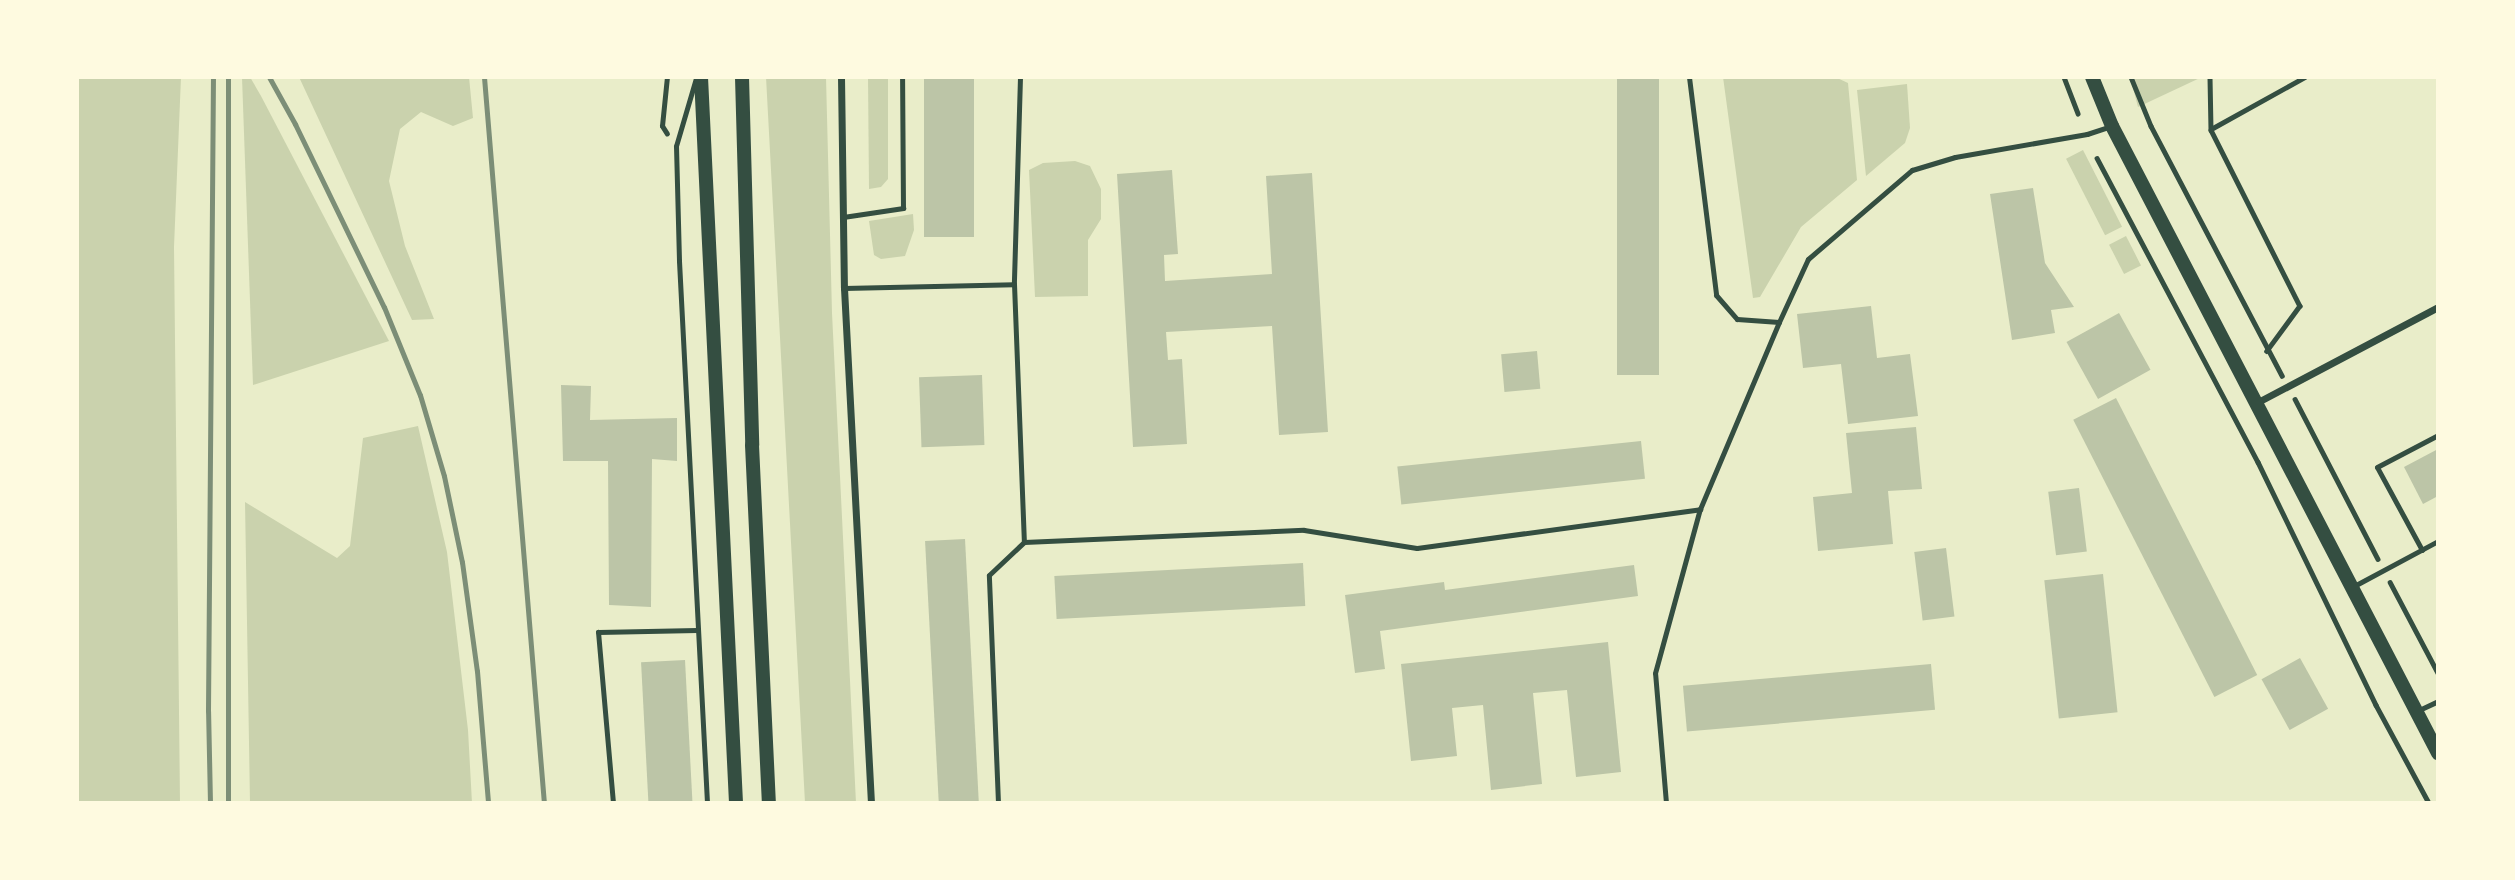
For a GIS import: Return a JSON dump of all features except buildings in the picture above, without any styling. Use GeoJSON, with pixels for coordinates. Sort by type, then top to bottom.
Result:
{"type":"FeatureCollection","features":[{"type":"Feature","properties":{"kind":"main road"},"geometry":{"type":"LineString","coordinates":[[699,77],[736,803]]}},
{"type":"Feature","properties":{"kind":"main road"},"geometry":{"type":"LineString","coordinates":[[742,77],[752,445],[769,803]]}},
{"type":"Feature","properties":{"kind":"main road"},"geometry":{"type":"LineString","coordinates":[[2092,77],[2112,126],[2438,753]]}},
{"type":"Feature","properties":{"kind":"street"},"geometry":{"type":"LineString","coordinates":[[841,77],[844,288],[871,803]]}},
{"type":"Feature","properties":{"kind":"street"},"geometry":{"type":"LineString","coordinates":[[2255,403],[2438,307]]}},
{"type":"Feature","properties":{"kind":"lane"},"geometry":{"type":"LineString","coordinates":[[699,77],[676,146],[707,803]]}},
{"type":"Feature","properties":{"kind":"lane"},"geometry":{"type":"LineString","coordinates":[[843,217],[903,208],[902,77]]}},
{"type":"Feature","properties":{"kind":"lane"},"geometry":{"type":"LineString","coordinates":[[1020,77],[1014,284],[1024,542]]}},
{"type":"Feature","properties":{"kind":"lane"},"geometry":{"type":"LineString","coordinates":[[1689,77],[1716,295],[1737,319],[1779,322]]}},
{"type":"Feature","properties":{"kind":"lane"},"geometry":{"type":"LineString","coordinates":[[1666,803],[1655,673],[1700,509],[1808,259],[1912,170],[1955,157],[2087,134],[2112,126]]}},
{"type":"Feature","properties":{"kind":"lane"},"geometry":{"type":"LineString","coordinates":[[844,288],[1014,284]]}},
{"type":"Feature","properties":{"kind":"lane"},"geometry":{"type":"LineString","coordinates":[[2422,550],[2377,467],[2438,435]]}},
{"type":"Feature","properties":{"kind":"lane"},"geometry":{"type":"LineString","coordinates":[[998,803],[989,575],[1024,542],[1304,530],[1417,548],[1700,509]]}},
{"type":"Feature","properties":{"kind":"lane"},"geometry":{"type":"LineString","coordinates":[[2351,587],[2438,541]]}},
{"type":"Feature","properties":{"kind":"lane"},"geometry":{"type":"LineString","coordinates":[[613,803],[597,632],[697,630]]}},
{"type":"Feature","properties":{"kind":"lane"},"geometry":{"type":"LineString","coordinates":[[2416,712],[2438,701]]}},
{"type":"Feature","properties":{"kind":"path"},"geometry":{"type":"LineString","coordinates":[[667,77],[662,126],[676,146]]}},
{"type":"Feature","properties":{"kind":"path"},"geometry":{"type":"LineString","coordinates":[[2064,77],[2078,113]]}},
{"type":"Feature","properties":{"kind":"path"},"geometry":{"type":"LineString","coordinates":[[2131,77],[2151,126],[2267,351],[2300,306],[2211,130],[2210,77]]}},
{"type":"Feature","properties":{"kind":"path"},"geometry":{"type":"LineString","coordinates":[[2211,130],[2305,77]]}},
{"type":"Feature","properties":{"kind":"path"},"geometry":{"type":"LineString","coordinates":[[2097,158],[2251,450],[2376,705],[2429,803]]}},
{"type":"Feature","properties":{"kind":"path"},"geometry":{"type":"LineString","coordinates":[[2302,414],[2438,673]]}},
{"type":"Feature","properties":{"kind":"green space"},"geometry":{"type":"Polygon","coordinates":[[[77,77],[181,77],[174,247],[180,803],[77,803],[77,77]]]}},
{"type":"Feature","properties":{"kind":"green space"},"geometry":{"type":"Polygon","coordinates":[[[242,77],[250,77],[261,96],[389,341],[253,385],[242,77]]]}},
{"type":"Feature","properties":{"kind":"green space"},"geometry":{"type":"Polygon","coordinates":[[[299,77],[469,77],[473,118],[453,126],[421,112],[400,129],[389,181],[405,246],[434,319],[412,320],[299,77]]]}},
{"type":"Feature","properties":{"kind":"green space"},"geometry":{"type":"Polygon","coordinates":[[[766,77],[826,77],[832,313],[856,803],[805,803],[766,77]]]}},
{"type":"Feature","properties":{"kind":"green space"},"geometry":{"type":"Polygon","coordinates":[[[868,77],[888,77],[888,179],[881,187],[869,189],[868,77]]]}},
{"type":"Feature","properties":{"kind":"green space"},"geometry":{"type":"Polygon","coordinates":[[[1723,77],[1835,77],[1848,83],[1857,180],[1801,227],[1760,297],[1753,298],[1723,77]]]}},
{"type":"Feature","properties":{"kind":"green space"},"geometry":{"type":"Polygon","coordinates":[[[2130,77],[2202,77],[2138,107],[2130,77]]]}},
{"type":"Feature","properties":{"kind":"green space"},"geometry":{"type":"Polygon","coordinates":[[[1907,84],[1910,128],[1905,143],[1866,176],[1857,90],[1907,84]]]}},
{"type":"Feature","properties":{"kind":"green space"},"geometry":{"type":"Polygon","coordinates":[[[2083,150],[2122,227],[2105,235],[2066,159],[2083,150]]]}},
{"type":"Feature","properties":{"kind":"green space"},"geometry":{"type":"Polygon","coordinates":[[[1075,161],[1090,166],[1101,189],[1101,219],[1088,240],[1088,296],[1035,297],[1029,170],[1043,163],[1075,161]]]}},
{"type":"Feature","properties":{"kind":"green space"},"geometry":{"type":"Polygon","coordinates":[[[913,214],[914,230],[905,256],[881,259],[874,255],[869,221],[913,214]]]}},
{"type":"Feature","properties":{"kind":"green space"},"geometry":{"type":"Polygon","coordinates":[[[2126,236],[2141,265],[2124,274],[2109,245],[2126,236]]]}},
{"type":"Feature","properties":{"kind":"green space"},"geometry":{"type":"Polygon","coordinates":[[[418,426],[447,552],[468,730],[472,803],[250,803],[245,502],[337,558],[350,546],[363,438],[418,426]]]}},
{"type":"Feature","properties":{"kind":"railway"},"geometry":{"type":"LineString","coordinates":[[210,803],[208,711],[213,77]]}},
{"type":"Feature","properties":{"kind":"railway"},"geometry":{"type":"LineString","coordinates":[[228,77],[228,803]]}},
{"type":"Feature","properties":{"kind":"railway"},"geometry":{"type":"LineString","coordinates":[[269,77],[295,124],[384,307],[420,395],[444,476],[462,562],[477,671],[488,803]]}},
{"type":"Feature","properties":{"kind":"railway"},"geometry":{"type":"LineString","coordinates":[[484,77],[544,803]]}}]}
